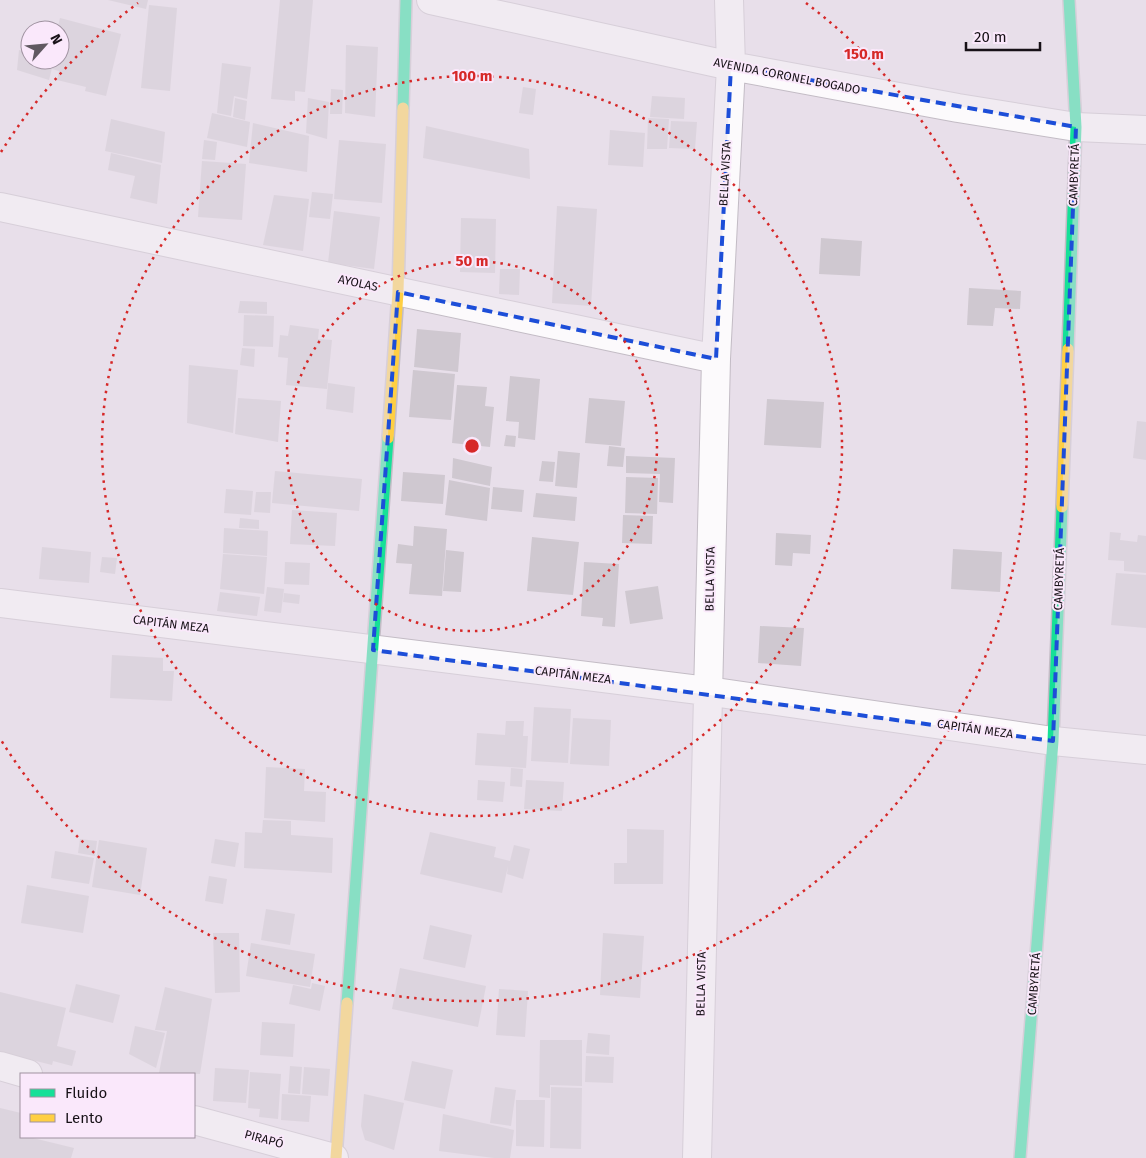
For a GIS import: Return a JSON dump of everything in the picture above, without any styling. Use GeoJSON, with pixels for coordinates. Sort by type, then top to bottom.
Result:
{"type":"FeatureCollection","features":[{"type":"Feature","properties":{"kind":"street"},"geometry":{"type":"LineString","coordinates":[[335,1158],[398,292],[406,0]]}},
{"type":"Feature","properties":{"kind":"street","name":"AVENIDA CORONEL BOGADO"},"geometry":{"type":"LineString","coordinates":[[431,0],[731,66],[948,106],[1076,127],[1146,130]]}},
{"type":"Feature","properties":{"kind":"street","name":"BELLA VISTA"},"geometry":{"type":"LineString","coordinates":[[697,1158],[716,359],[731,66],[729,0]]}},
{"type":"Feature","properties":{"kind":"street","name":"CAMBYRETÁ"},"geometry":{"type":"LineString","coordinates":[[1020,1158],[1053,740],[1076,127],[1069,0]]}},
{"type":"Feature","properties":{"kind":"street","name":"AYOLAS"},"geometry":{"type":"LineString","coordinates":[[0,207],[716,359]]}},
{"type":"Feature","properties":{"kind":"street","name":"CAPITÁN MEZA"},"geometry":{"type":"LineString","coordinates":[[0,603],[707,691],[1053,740],[1146,750]]}},
{"type":"Feature","properties":{"kind":"street"},"geometry":{"type":"LineString","coordinates":[[0,1066],[24,1073]]}},
{"type":"Feature","properties":{"kind":"street","name":"PIRAPÓ"},"geometry":{"type":"LineString","coordinates":[[195,1120],[335,1158]]}},
{"type":"Feature","properties":{"kind":"highlighted area"},"geometry":{"type":"Polygon","coordinates":[[[731,66],[1076,127],[1053,741],[373,650],[398,292],[716,359],[731,66]]]}},
{"type":"Feature","properties":{"kind":"building"},"geometry":{"type":"Polygon","coordinates":[[[108,0],[148,0],[146,9],[108,0]]]}},
{"type":"Feature","properties":{"kind":"building"},"geometry":{"type":"Polygon","coordinates":[[[280,0],[313,0],[305,92],[295,91],[295,101],[271,99],[280,0]]]}},
{"type":"Feature","properties":{"kind":"building"},"geometry":{"type":"Polygon","coordinates":[[[149,5],[177,8],[170,91],[141,88],[149,5]]]}},
{"type":"Feature","properties":{"kind":"building"},"geometry":{"type":"Polygon","coordinates":[[[70,21],[121,34],[106,96],[85,91],[86,87],[57,80],[59,71],[56,70],[70,70],[70,21]]]}},
{"type":"Feature","properties":{"kind":"building"},"geometry":{"type":"Polygon","coordinates":[[[346,45],[378,47],[375,117],[345,113],[346,45]]]}},
{"type":"Feature","properties":{"kind":"building"},"geometry":{"type":"Polygon","coordinates":[[[19,50],[20,70],[52,70],[49,80],[17,70],[19,50]]]}},
{"type":"Feature","properties":{"kind":"building"},"geometry":{"type":"Polygon","coordinates":[[[222,63],[251,67],[247,99],[234,96],[231,116],[217,113],[222,63]]]}},
{"type":"Feature","properties":{"kind":"building"},"geometry":{"type":"Polygon","coordinates":[[[523,87],[536,89],[533,115],[519,113],[523,87]]]}},
{"type":"Feature","properties":{"kind":"building"},"geometry":{"type":"Polygon","coordinates":[[[331,89],[343,90],[342,114],[330,114],[331,89]]]}},
{"type":"Feature","properties":{"kind":"building"},"geometry":{"type":"Polygon","coordinates":[[[652,96],[685,98],[684,119],[650,117],[652,96]]]}},
{"type":"Feature","properties":{"kind":"building"},"geometry":{"type":"Polygon","coordinates":[[[235,98],[247,101],[245,120],[233,117],[235,98]]]}},
{"type":"Feature","properties":{"kind":"building"},"geometry":{"type":"Polygon","coordinates":[[[308,98],[329,102],[327,139],[306,133],[308,98]]]}},
{"type":"Feature","properties":{"kind":"building"},"geometry":{"type":"Polygon","coordinates":[[[212,113],[250,122],[247,147],[207,138],[212,113]]]}},
{"type":"Feature","properties":{"kind":"building"},"geometry":{"type":"Polygon","coordinates":[[[648,118],[669,119],[667,149],[647,149],[648,118]]]}},
{"type":"Feature","properties":{"kind":"building"},"geometry":{"type":"Polygon","coordinates":[[[111,119],[165,132],[162,163],[105,151],[111,119]]]}},
{"type":"Feature","properties":{"kind":"building"},"geometry":{"type":"Polygon","coordinates":[[[671,121],[697,122],[695,149],[669,148],[671,121]]]}},
{"type":"Feature","properties":{"kind":"building"},"geometry":{"type":"Polygon","coordinates":[[[253,123],[309,136],[307,172],[249,163],[253,123]]]}},
{"type":"Feature","properties":{"kind":"building"},"geometry":{"type":"Polygon","coordinates":[[[426,126],[529,149],[530,179],[423,158],[426,126]]]}},
{"type":"Feature","properties":{"kind":"building"},"geometry":{"type":"Polygon","coordinates":[[[610,130],[645,133],[643,167],[608,165],[610,130]]]}},
{"type":"Feature","properties":{"kind":"building"},"geometry":{"type":"Polygon","coordinates":[[[204,140],[217,142],[215,160],[202,159],[204,140]]]}},
{"type":"Feature","properties":{"kind":"building"},"geometry":{"type":"Polygon","coordinates":[[[339,140],[386,144],[382,203],[334,199],[339,140]]]}},
{"type":"Feature","properties":{"kind":"building"},"geometry":{"type":"Polygon","coordinates":[[[111,153],[161,165],[157,204],[130,198],[135,176],[108,170],[111,153]]]}},
{"type":"Feature","properties":{"kind":"building"},"geometry":{"type":"Polygon","coordinates":[[[202,161],[246,164],[242,220],[198,217],[202,161]]]}},
{"type":"Feature","properties":{"kind":"building"},"geometry":{"type":"Polygon","coordinates":[[[312,192],[333,194],[330,219],[309,217],[312,192]]]}},
{"type":"Feature","properties":{"kind":"building"},"geometry":{"type":"Polygon","coordinates":[[[274,195],[309,199],[303,251],[263,245],[274,195]]]}},
{"type":"Feature","properties":{"kind":"building"},"geometry":{"type":"Polygon","coordinates":[[[557,206],[597,209],[591,306],[552,303],[557,206]]]}},
{"type":"Feature","properties":{"kind":"building"},"geometry":{"type":"Polygon","coordinates":[[[334,211],[380,217],[374,269],[328,263],[334,211]]]}},
{"type":"Feature","properties":{"kind":"building"},"geometry":{"type":"Polygon","coordinates":[[[461,218],[496,219],[495,273],[460,272],[461,218]]]}},
{"type":"Feature","properties":{"kind":"building"},"geometry":{"type":"Polygon","coordinates":[[[821,238],[862,241],[860,276],[819,274],[821,238]]]}},
{"type":"Feature","properties":{"kind":"building"},"geometry":{"type":"Polygon","coordinates":[[[500,269],[520,269],[519,295],[499,294],[500,269]]]}},
{"type":"Feature","properties":{"kind":"building"},"geometry":{"type":"Polygon","coordinates":[[[969,288],[1021,291],[1020,309],[995,308],[993,326],[967,325],[969,288]]]}},
{"type":"Feature","properties":{"kind":"building"},"geometry":{"type":"Polygon","coordinates":[[[240,301],[267,302],[267,314],[238,313],[240,301]]]}},
{"type":"Feature","properties":{"kind":"building"},"geometry":{"type":"Polygon","coordinates":[[[244,315],[274,316],[273,347],[243,346],[244,315]]]}},
{"type":"Feature","properties":{"kind":"building"},"geometry":{"type":"Polygon","coordinates":[[[290,325],[319,329],[318,339],[332,340],[327,389],[286,385],[288,358],[278,357],[280,335],[288,336],[290,325]]]}},
{"type":"Feature","properties":{"kind":"building"},"geometry":{"type":"Polygon","coordinates":[[[417,329],[461,333],[458,372],[414,367],[417,329]]]}},
{"type":"Feature","properties":{"kind":"building"},"geometry":{"type":"Polygon","coordinates":[[[242,348],[255,349],[254,367],[240,365],[242,348]]]}},
{"type":"Feature","properties":{"kind":"building"},"geometry":{"type":"Polygon","coordinates":[[[189,365],[238,370],[233,433],[187,423],[189,365]]]}},
{"type":"Feature","properties":{"kind":"building"},"geometry":{"type":"Polygon","coordinates":[[[413,370],[455,374],[451,420],[409,417],[413,370]]]}},
{"type":"Feature","properties":{"kind":"building"},"geometry":{"type":"Polygon","coordinates":[[[510,376],[540,379],[535,440],[518,438],[519,422],[506,421],[510,376]]]}},
{"type":"Feature","properties":{"kind":"building"},"geometry":{"type":"Polygon","coordinates":[[[328,383],[355,387],[353,413],[326,409],[328,383]]]}},
{"type":"Feature","properties":{"kind":"building"},"geometry":{"type":"Polygon","coordinates":[[[457,385],[487,387],[485,406],[494,407],[490,447],[452,443],[457,385]]]}},
{"type":"Feature","properties":{"kind":"building"},"geometry":{"type":"Polygon","coordinates":[[[238,398],[281,401],[278,442],[235,434],[238,398]]]}},
{"type":"Feature","properties":{"kind":"building"},"geometry":{"type":"Polygon","coordinates":[[[589,398],[625,401],[621,446],[585,443],[589,398]]]}},
{"type":"Feature","properties":{"kind":"building"},"geometry":{"type":"Polygon","coordinates":[[[767,399],[824,402],[821,448],[764,445],[767,399]]]}},
{"type":"Feature","properties":{"kind":"building"},"geometry":{"type":"Polygon","coordinates":[[[1137,421],[1146,422],[1146,460],[1133,458],[1137,421]]]}},
{"type":"Feature","properties":{"kind":"building"},"geometry":{"type":"Polygon","coordinates":[[[506,435],[516,436],[515,447],[504,446],[506,435]]]}},
{"type":"Feature","properties":{"kind":"building"},"geometry":{"type":"Polygon","coordinates":[[[609,446],[625,448],[623,467],[607,466],[609,446]]]}},
{"type":"Feature","properties":{"kind":"building"},"geometry":{"type":"Polygon","coordinates":[[[558,451],[580,453],[577,488],[555,486],[558,451]]]}},
{"type":"Feature","properties":{"kind":"building"},"geometry":{"type":"Polygon","coordinates":[[[626,456],[675,458],[673,503],[659,502],[660,474],[626,473],[626,456]]]}},
{"type":"Feature","properties":{"kind":"building"},"geometry":{"type":"Polygon","coordinates":[[[453,458],[492,467],[490,486],[452,478],[453,458]]]}},
{"type":"Feature","properties":{"kind":"building"},"geometry":{"type":"Polygon","coordinates":[[[542,461],[555,462],[553,482],[539,481],[542,461]]]}},
{"type":"Feature","properties":{"kind":"building"},"geometry":{"type":"Polygon","coordinates":[[[275,471],[362,479],[359,511],[272,503],[275,471]]]}},
{"type":"Feature","properties":{"kind":"building"},"geometry":{"type":"Polygon","coordinates":[[[403,472],[445,475],[443,504],[401,501],[403,472]]]}},
{"type":"Feature","properties":{"kind":"building"},"geometry":{"type":"Polygon","coordinates":[[[626,477],[658,478],[657,514],[625,513],[626,477]]]}},
{"type":"Feature","properties":{"kind":"building"},"geometry":{"type":"Polygon","coordinates":[[[449,480],[490,488],[487,521],[445,515],[449,480]]]}},
{"type":"Feature","properties":{"kind":"building"},"geometry":{"type":"Polygon","coordinates":[[[493,487],[524,490],[522,512],[491,509],[493,487]]]}},
{"type":"Feature","properties":{"kind":"building"},"geometry":{"type":"Polygon","coordinates":[[[226,489],[253,491],[251,515],[224,513],[226,489]]]}},
{"type":"Feature","properties":{"kind":"building"},"geometry":{"type":"Polygon","coordinates":[[[256,492],[271,492],[270,513],[254,512],[256,492]]]}},
{"type":"Feature","properties":{"kind":"building"},"geometry":{"type":"Polygon","coordinates":[[[536,493],[577,497],[575,521],[533,517],[536,493]]]}},
{"type":"Feature","properties":{"kind":"building"},"geometry":{"type":"Polygon","coordinates":[[[292,510],[337,513],[335,546],[290,544],[292,510]]]}},
{"type":"Feature","properties":{"kind":"building"},"geometry":{"type":"Polygon","coordinates":[[[623,515],[653,516],[652,544],[622,543],[623,515]]]}},
{"type":"Feature","properties":{"kind":"building"},"geometry":{"type":"Polygon","coordinates":[[[240,518],[259,520],[259,529],[239,528],[240,518]]]}},
{"type":"Feature","properties":{"kind":"building"},"geometry":{"type":"Polygon","coordinates":[[[414,526],[447,529],[442,596],[409,594],[412,564],[396,563],[398,544],[413,546],[414,526]]]}},
{"type":"Feature","properties":{"kind":"building"},"geometry":{"type":"Polygon","coordinates":[[[224,528],[268,531],[267,556],[223,553],[224,528]]]}},
{"type":"Feature","properties":{"kind":"building"},"geometry":{"type":"Polygon","coordinates":[[[1110,532],[1121,533],[1120,540],[1137,542],[1138,535],[1146,536],[1146,573],[1124,571],[1124,561],[1108,560],[1110,532]]]}},
{"type":"Feature","properties":{"kind":"building"},"geometry":{"type":"Polygon","coordinates":[[[776,533],[811,535],[810,554],[793,553],[792,566],[775,565],[776,533]]]}},
{"type":"Feature","properties":{"kind":"building"},"geometry":{"type":"Polygon","coordinates":[[[532,537],[579,542],[573,595],[527,591],[532,537]]]}},
{"type":"Feature","properties":{"kind":"building"},"geometry":{"type":"Polygon","coordinates":[[[42,547],[91,552],[89,583],[39,579],[42,547]]]}},
{"type":"Feature","properties":{"kind":"building"},"geometry":{"type":"Polygon","coordinates":[[[953,549],[1002,552],[1000,592],[951,589],[953,549]]]}},
{"type":"Feature","properties":{"kind":"building"},"geometry":{"type":"Polygon","coordinates":[[[446,550],[464,552],[461,592],[443,591],[446,550]]]}},
{"type":"Feature","properties":{"kind":"building"},"geometry":{"type":"Polygon","coordinates":[[[223,554],[267,557],[264,594],[220,589],[223,554]]]}},
{"type":"Feature","properties":{"kind":"building"},"geometry":{"type":"Polygon","coordinates":[[[102,557],[117,558],[115,574],[100,572],[102,557]]]}},
{"type":"Feature","properties":{"kind":"building"},"geometry":{"type":"Polygon","coordinates":[[[285,562],[310,563],[309,585],[284,584],[285,562]]]}},
{"type":"Feature","properties":{"kind":"building"},"geometry":{"type":"Polygon","coordinates":[[[584,562],[619,564],[615,627],[602,626],[603,618],[581,616],[584,562]]]}},
{"type":"Feature","properties":{"kind":"building"},"geometry":{"type":"Polygon","coordinates":[[[1116,573],[1146,575],[1146,628],[1111,625],[1116,573]]]}},
{"type":"Feature","properties":{"kind":"building"},"geometry":{"type":"Polygon","coordinates":[[[658,586],[663,619],[630,624],[625,591],[658,586]]]}},
{"type":"Feature","properties":{"kind":"building"},"geometry":{"type":"Polygon","coordinates":[[[267,587],[284,589],[281,613],[264,611],[267,587]]]}},
{"type":"Feature","properties":{"kind":"building"},"geometry":{"type":"Polygon","coordinates":[[[220,592],[260,597],[257,616],[217,611],[220,592]]]}},
{"type":"Feature","properties":{"kind":"building"},"geometry":{"type":"Polygon","coordinates":[[[284,593],[300,595],[299,604],[283,602],[284,593]]]}},
{"type":"Feature","properties":{"kind":"building"},"geometry":{"type":"Polygon","coordinates":[[[760,626],[804,628],[801,666],[758,663],[760,626]]]}},
{"type":"Feature","properties":{"kind":"building"},"geometry":{"type":"Polygon","coordinates":[[[112,655],[163,658],[163,671],[174,671],[172,701],[110,698],[112,655]]]}},
{"type":"Feature","properties":{"kind":"building"},"geometry":{"type":"Polygon","coordinates":[[[534,707],[571,709],[568,763],[531,761],[534,707]]]}},
{"type":"Feature","properties":{"kind":"building"},"geometry":{"type":"Polygon","coordinates":[[[573,718],[611,720],[609,766],[570,764],[573,718]]]}},
{"type":"Feature","properties":{"kind":"building"},"geometry":{"type":"Polygon","coordinates":[[[506,721],[524,721],[523,736],[528,736],[526,768],[475,765],[477,733],[505,735],[506,721]]]}},
{"type":"Feature","properties":{"kind":"building"},"geometry":{"type":"Polygon","coordinates":[[[266,767],[305,769],[304,791],[326,792],[325,822],[264,818],[266,767]]]}},
{"type":"Feature","properties":{"kind":"building"},"geometry":{"type":"Polygon","coordinates":[[[511,768],[523,769],[522,787],[510,786],[511,768]]]}},
{"type":"Feature","properties":{"kind":"building"},"geometry":{"type":"Polygon","coordinates":[[[478,780],[505,782],[503,802],[477,800],[478,780]]]}},
{"type":"Feature","properties":{"kind":"building"},"geometry":{"type":"Polygon","coordinates":[[[526,780],[564,782],[562,811],[524,809],[526,780]]]}},
{"type":"Feature","properties":{"kind":"building"},"geometry":{"type":"Polygon","coordinates":[[[263,820],[291,821],[291,835],[333,838],[332,873],[244,868],[245,832],[262,833],[263,820]]]}},
{"type":"Feature","properties":{"kind":"building"},"geometry":{"type":"Polygon","coordinates":[[[627,829],[664,830],[663,884],[614,884],[614,863],[627,863],[627,829]]]}},
{"type":"Feature","properties":{"kind":"building"},"geometry":{"type":"Polygon","coordinates":[[[430,832],[496,847],[494,857],[510,861],[514,845],[530,849],[523,879],[507,874],[508,866],[502,893],[420,874],[430,832]]]}},
{"type":"Feature","properties":{"kind":"building"},"geometry":{"type":"Polygon","coordinates":[[[80,839],[97,841],[95,856],[78,853],[80,839]]]}},
{"type":"Feature","properties":{"kind":"building"},"geometry":{"type":"Polygon","coordinates":[[[215,839],[239,843],[235,867],[211,863],[215,839]]]}},
{"type":"Feature","properties":{"kind":"building"},"geometry":{"type":"Polygon","coordinates":[[[99,840],[147,848],[140,895],[92,887],[99,840]]]}},
{"type":"Feature","properties":{"kind":"building"},"geometry":{"type":"Polygon","coordinates":[[[55,851],[94,858],[89,884],[51,878],[55,851]]]}},
{"type":"Feature","properties":{"kind":"building"},"geometry":{"type":"Polygon","coordinates":[[[209,876],[227,879],[223,904],[205,901],[209,876]]]}},
{"type":"Feature","properties":{"kind":"building"},"geometry":{"type":"Polygon","coordinates":[[[27,885],[89,896],[83,933],[21,923],[27,885]]]}},
{"type":"Feature","properties":{"kind":"building"},"geometry":{"type":"Polygon","coordinates":[[[266,909],[295,914],[290,945],[261,940],[266,909]]]}},
{"type":"Feature","properties":{"kind":"building"},"geometry":{"type":"Polygon","coordinates":[[[430,925],[472,935],[465,968],[423,959],[430,925]]]}},
{"type":"Feature","properties":{"kind":"building"},"geometry":{"type":"Polygon","coordinates":[[[213,933],[239,933],[240,992],[215,993],[213,933]]]}},
{"type":"Feature","properties":{"kind":"building"},"geometry":{"type":"Polygon","coordinates":[[[603,933],[644,936],[640,998],[600,995],[603,933]]]}},
{"type":"Feature","properties":{"kind":"building"},"geometry":{"type":"Polygon","coordinates":[[[251,943],[315,954],[310,987],[246,976],[251,943]]]}},
{"type":"Feature","properties":{"kind":"building"},"geometry":{"type":"Polygon","coordinates":[[[400,968],[486,986],[478,1027],[392,1009],[400,968]]]}},
{"type":"Feature","properties":{"kind":"building"},"geometry":{"type":"Polygon","coordinates":[[[312,983],[325,986],[320,1011],[289,1004],[293,985],[311,989],[312,983]]]}},
{"type":"Feature","properties":{"kind":"building"},"geometry":{"type":"Polygon","coordinates":[[[76,984],[120,995],[113,1023],[69,1012],[76,984]]]}},
{"type":"Feature","properties":{"kind":"building"},"geometry":{"type":"Polygon","coordinates":[[[165,987],[212,999],[200,1074],[159,1073],[167,1031],[155,1030],[165,987]]]}},
{"type":"Feature","properties":{"kind":"building"},"geometry":{"type":"Polygon","coordinates":[[[499,989],[528,991],[525,1037],[496,1035],[499,989]]]}},
{"type":"Feature","properties":{"kind":"building"},"geometry":{"type":"Polygon","coordinates":[[[0,992],[66,1008],[57,1046],[76,1051],[72,1066],[53,1061],[52,1065],[0,1052],[0,992]]]}},
{"type":"Feature","properties":{"kind":"building"},"geometry":{"type":"Polygon","coordinates":[[[262,1022],[295,1024],[293,1057],[260,1055],[262,1022]]]}},
{"type":"Feature","properties":{"kind":"building"},"geometry":{"type":"Polygon","coordinates":[[[135,1026],[165,1033],[156,1068],[129,1054],[135,1026]]]}},
{"type":"Feature","properties":{"kind":"building"},"geometry":{"type":"Polygon","coordinates":[[[588,1033],[610,1035],[609,1055],[586,1053],[588,1033]]]}},
{"type":"Feature","properties":{"kind":"building"},"geometry":{"type":"Polygon","coordinates":[[[540,1040],[582,1040],[582,1086],[550,1085],[550,1098],[539,1097],[540,1040]]]}},
{"type":"Feature","properties":{"kind":"building"},"geometry":{"type":"Polygon","coordinates":[[[586,1056],[614,1057],[613,1083],[585,1082],[586,1056]]]}},
{"type":"Feature","properties":{"kind":"building"},"geometry":{"type":"Polygon","coordinates":[[[412,1061],[453,1070],[445,1109],[404,1100],[412,1061]]]}},
{"type":"Feature","properties":{"kind":"building"},"geometry":{"type":"Polygon","coordinates":[[[290,1066],[302,1067],[300,1094],[288,1093],[290,1066]]]}},
{"type":"Feature","properties":{"kind":"building"},"geometry":{"type":"Polygon","coordinates":[[[304,1067],[330,1069],[328,1096],[302,1094],[304,1067]]]}},
{"type":"Feature","properties":{"kind":"building"},"geometry":{"type":"Polygon","coordinates":[[[215,1068],[249,1070],[246,1103],[213,1101],[215,1068]]]}},
{"type":"Feature","properties":{"kind":"building"},"geometry":{"type":"Polygon","coordinates":[[[250,1072],[281,1074],[278,1119],[259,1117],[260,1109],[248,1108],[250,1072]]]}},
{"type":"Feature","properties":{"kind":"building"},"geometry":{"type":"Polygon","coordinates":[[[495,1087],[516,1090],[511,1126],[490,1123],[495,1087]]]}},
{"type":"Feature","properties":{"kind":"building"},"geometry":{"type":"Polygon","coordinates":[[[551,1087],[582,1088],[581,1149],[550,1148],[551,1087]]]}},
{"type":"Feature","properties":{"kind":"building"},"geometry":{"type":"Polygon","coordinates":[[[282,1094],[311,1096],[309,1122],[281,1120],[282,1094]]]}},
{"type":"Feature","properties":{"kind":"building"},"geometry":{"type":"Polygon","coordinates":[[[364,1094],[404,1103],[394,1150],[365,1140],[361,1126],[364,1094]]]}},
{"type":"Feature","properties":{"kind":"building"},"geometry":{"type":"Polygon","coordinates":[[[516,1100],[545,1100],[544,1147],[516,1146],[516,1100]]]}},
{"type":"Feature","properties":{"kind":"building"},"geometry":{"type":"Polygon","coordinates":[[[0,1108],[20,1113],[20,1138],[33,1138],[74,1148],[71,1158],[0,1158],[0,1108]]]}},
{"type":"Feature","properties":{"kind":"building"},"geometry":{"type":"Polygon","coordinates":[[[443,1114],[514,1130],[510,1158],[494,1158],[439,1151],[443,1114]]]}},
{"type":"Feature","properties":{"kind":"traffic: fast"},"geometry":{"type":"LineString","coordinates":[[403,108],[406,0]]}},
{"type":"Feature","properties":{"kind":"traffic: fast"},"geometry":{"type":"LineString","coordinates":[[1068,349],[1076,127],[1069,0]]}},
{"type":"Feature","properties":{"kind":"traffic: fast"},"geometry":{"type":"LineString","coordinates":[[347,1003],[388,438]]}},
{"type":"Feature","properties":{"kind":"traffic: fast"},"geometry":{"type":"LineString","coordinates":[[1020,1158],[1053,741],[1062,507]]}},
{"type":"Feature","properties":{"kind":"traffic: slow"},"geometry":{"type":"LineString","coordinates":[[388,438],[398,292],[403,108]]}},
{"type":"Feature","properties":{"kind":"traffic: slow"},"geometry":{"type":"LineString","coordinates":[[1062,507],[1068,349]]}},
{"type":"Feature","properties":{"kind":"traffic: slow"},"geometry":{"type":"LineString","coordinates":[[336,1158],[347,1003]]}}]}
